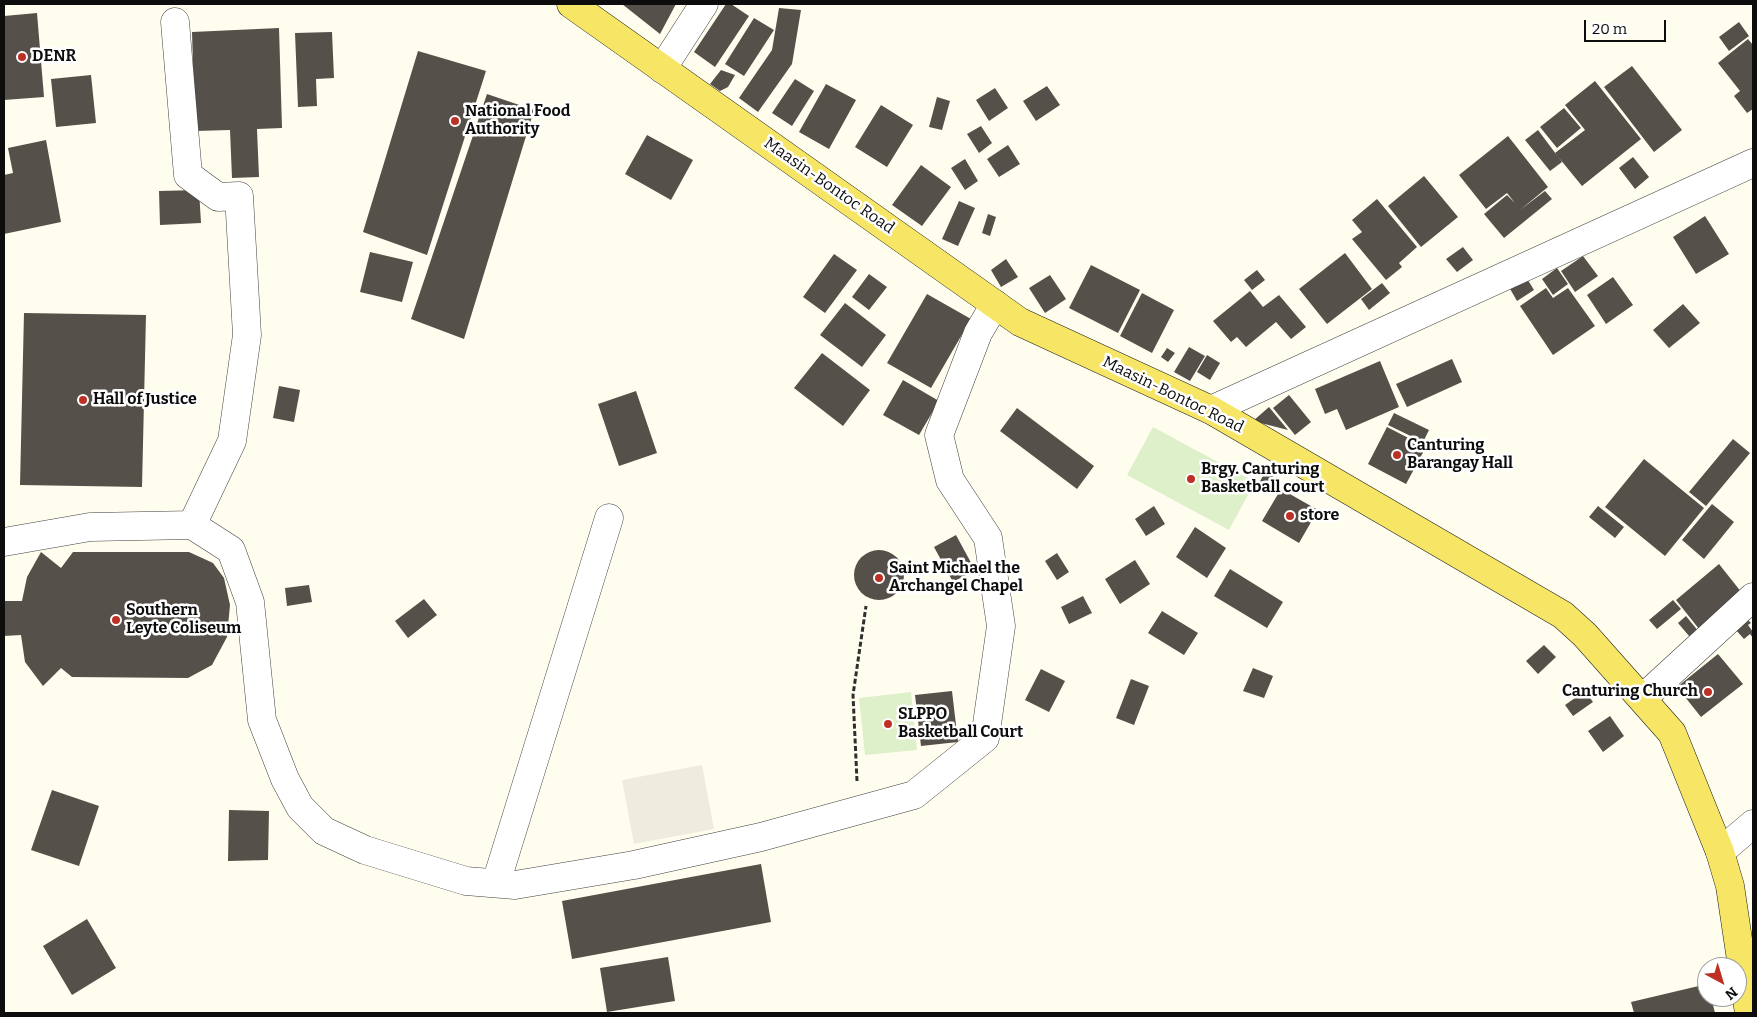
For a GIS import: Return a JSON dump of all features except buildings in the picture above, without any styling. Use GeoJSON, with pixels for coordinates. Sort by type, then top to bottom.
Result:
{"type":"FeatureCollection","features":[{"type":"Feature","properties":{"kind":"main road","name":"Maasin-Bontoc Road"},"geometry":{"type":"LineString","coordinates":[[571,4],[1020,322],[1211,410],[1563,615],[1585,635],[1672,732],[1720,852],[1730,886],[1749,1013]]}},
{"type":"Feature","properties":{"kind":"street"},"geometry":{"type":"LineString","coordinates":[[662,68],[704,4]]}},
{"type":"Feature","properties":{"kind":"street"},"geometry":{"type":"LineString","coordinates":[[175,22],[188,175],[218,196],[239,196],[247,335],[232,441],[192,525]]}},
{"type":"Feature","properties":{"kind":"street"},"geometry":{"type":"LineString","coordinates":[[1211,410],[1753,162]]}},
{"type":"Feature","properties":{"kind":"street"},"geometry":{"type":"LineString","coordinates":[[4,542],[90,527],[192,525],[231,550],[250,602],[262,720],[284,778],[300,807],[324,831],[365,850],[411,866],[466,881],[515,885],[634,865],[761,837],[914,795],[985,738],[1001,626],[988,538],[950,480],[939,435],[978,333],[995,304]]}},
{"type":"Feature","properties":{"kind":"street"},"geometry":{"type":"LineString","coordinates":[[496,884],[609,518]]}},
{"type":"Feature","properties":{"kind":"street"},"geometry":{"type":"LineString","coordinates":[[1643,698],[1753,597]]}},
{"type":"Feature","properties":{"kind":"street"},"geometry":{"type":"LineString","coordinates":[[1720,852],[1753,824]]}},
{"type":"Feature","properties":{"kind":"path"},"geometry":{"type":"LineString","coordinates":[[861,810],[854,757],[853,695],[866,606]]}},
{"type":"Feature","properties":{"kind":"green space","name":"Brgy. Canturing Basketball court"},"geometry":{"type":"Polygon","coordinates":[[[1153,427],[1255,482],[1229,530],[1127,475],[1153,427]]]}},
{"type":"Feature","properties":{"kind":"green space","name":"SLPPO Basketball Court"},"geometry":{"type":"Polygon","coordinates":[[[911,692],[917,750],[865,755],[859,698],[911,692]]]}},
{"type":"Feature","properties":{"kind":"shaded area"},"geometry":{"type":"Polygon","coordinates":[[[702,765],[714,829],[634,844],[622,780],[702,765]]]}},
{"type":"Feature","properties":{"kind":"place","name":"DENR"},"geometry":{"type":"Point","coordinates":[22,57]}},
{"type":"Feature","properties":{"kind":"place","name":"National Food Authority"},"geometry":{"type":"Point","coordinates":[455,121]}},
{"type":"Feature","properties":{"kind":"place","name":"Hall of Justice"},"geometry":{"type":"Point","coordinates":[83,400]}},
{"type":"Feature","properties":{"kind":"place","name":"Canturing Barangay Hall"},"geometry":{"type":"Point","coordinates":[1397,455]}},
{"type":"Feature","properties":{"kind":"place","name":"Brgy. Canturing Basketball court"},"geometry":{"type":"Point","coordinates":[1191,479]}},
{"type":"Feature","properties":{"kind":"place","name":"store"},"geometry":{"type":"Point","coordinates":[1290,516]}},
{"type":"Feature","properties":{"kind":"place","name":"Saint Michael the Archangel Chapel"},"geometry":{"type":"Point","coordinates":[879,578]}},
{"type":"Feature","properties":{"kind":"place","name":"Southern Leyte Coliseum"},"geometry":{"type":"Point","coordinates":[116,620]}},
{"type":"Feature","properties":{"kind":"place","name":"Canturing Church"},"geometry":{"type":"Point","coordinates":[1708,692]}},
{"type":"Feature","properties":{"kind":"place","name":"SLPPO Basketball Court"},"geometry":{"type":"Point","coordinates":[888,724]}}]}
